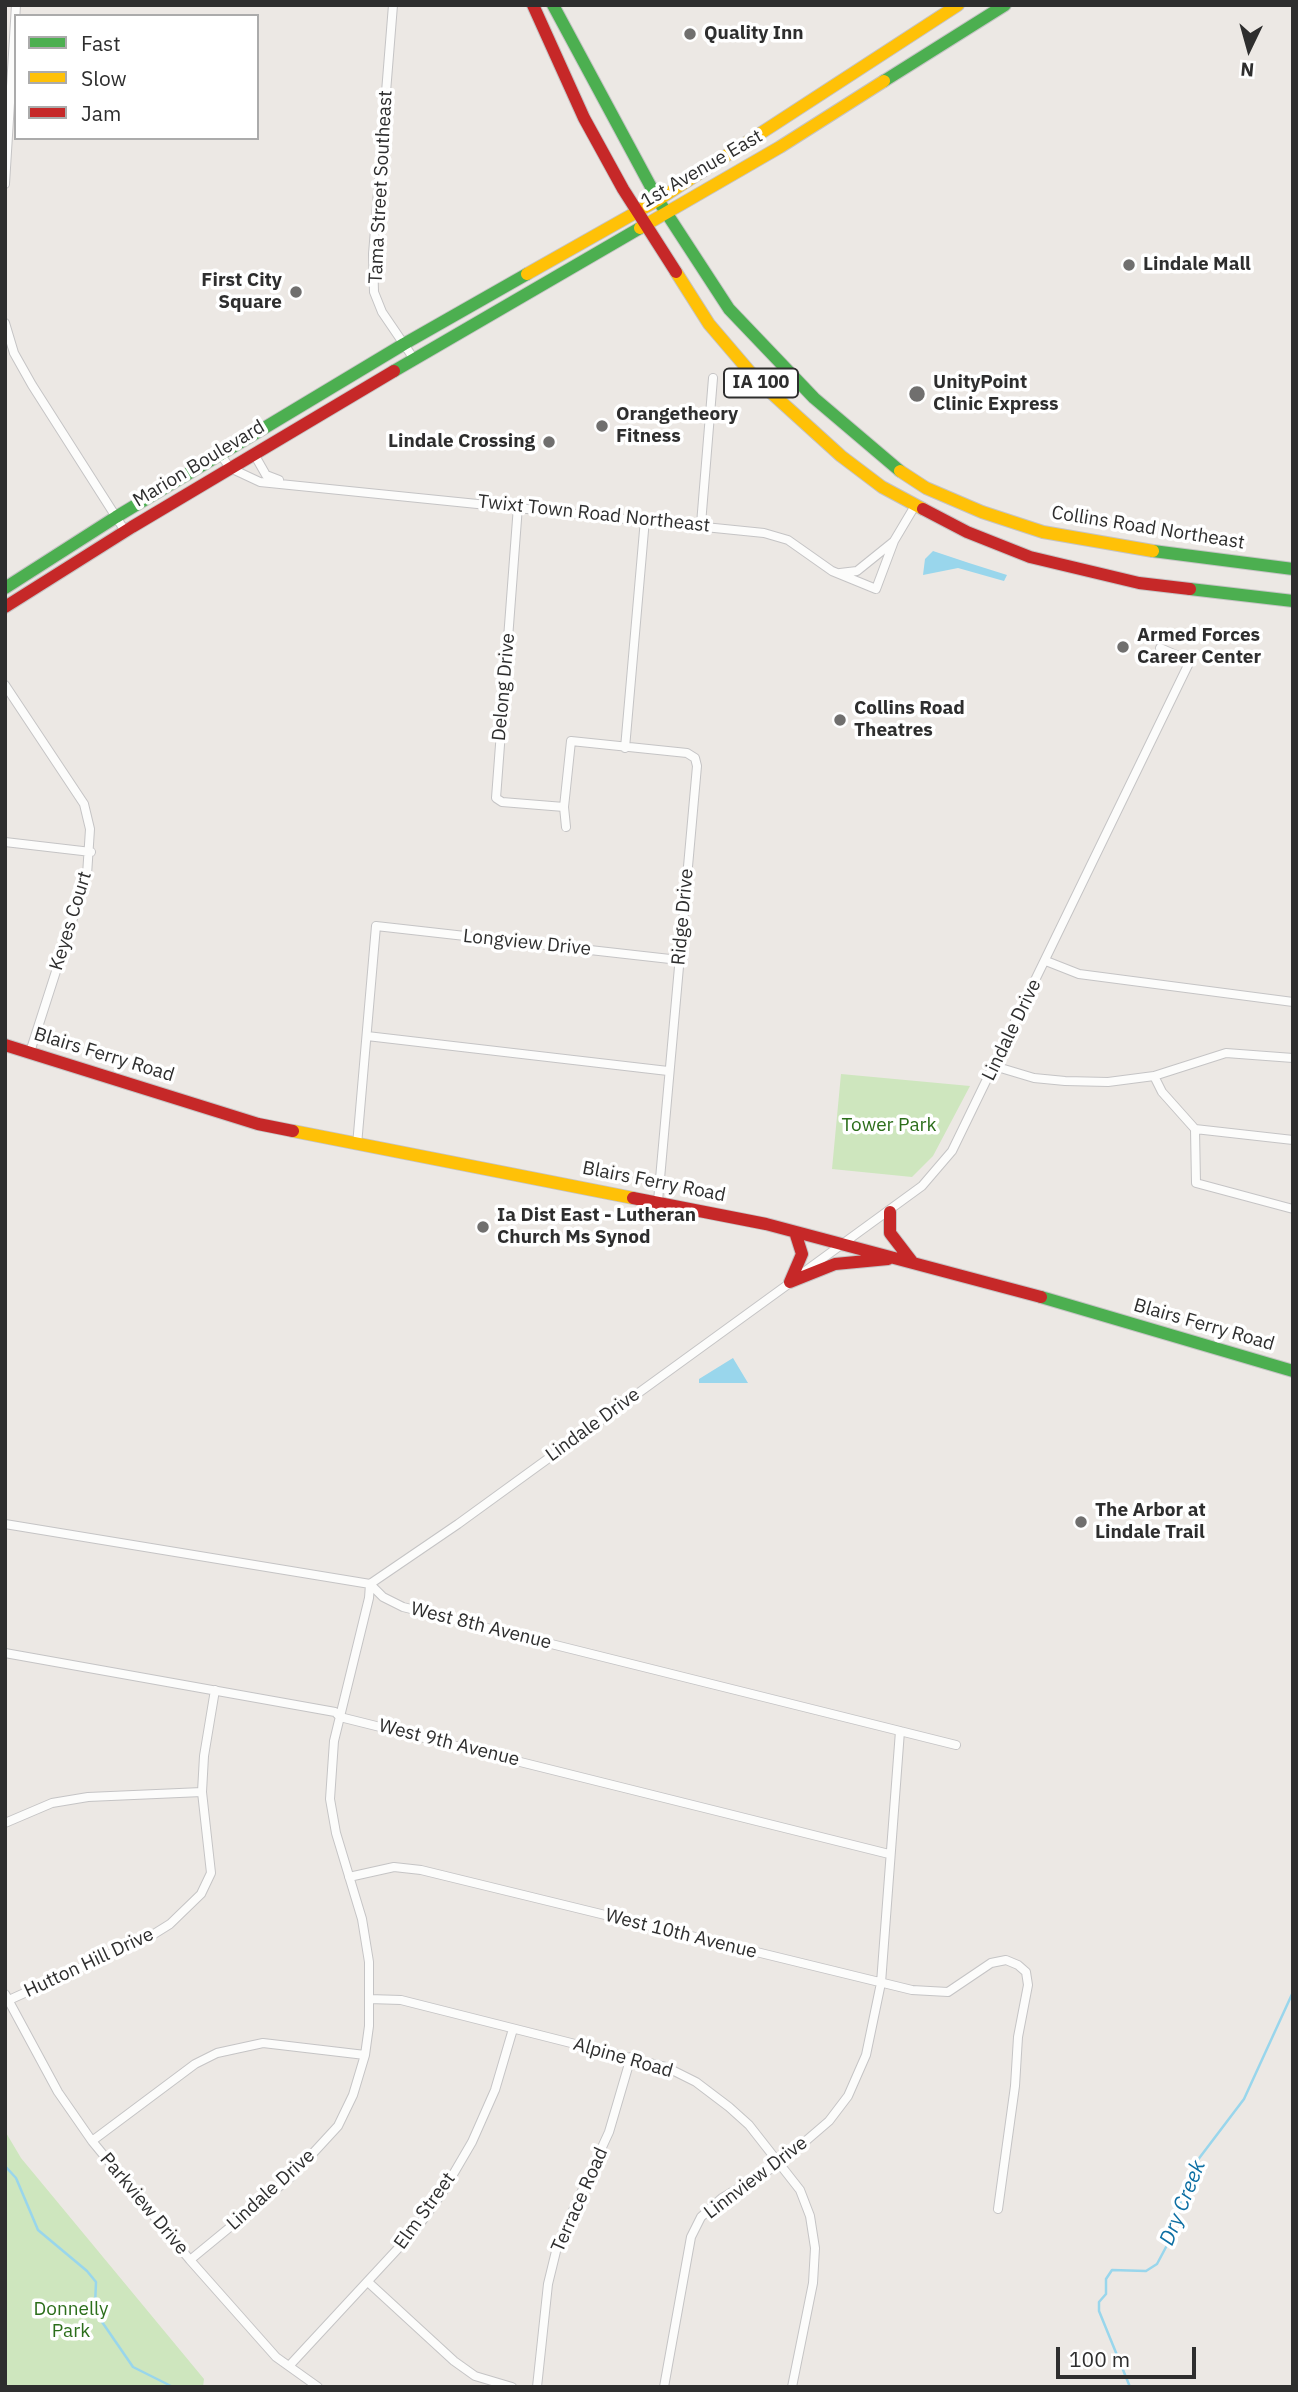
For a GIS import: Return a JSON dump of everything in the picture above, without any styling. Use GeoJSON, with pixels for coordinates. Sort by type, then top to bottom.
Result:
{"type":"FeatureCollection","features":[{"type":"Feature","properties":{"kind":"main road","name":"IA 100"},"geometry":{"type":"LineString","coordinates":[[533,5],[584,118],[643,225],[709,324],[756,379],[841,456],[882,486],[967,533],[1030,557],[1139,583],[1293,601]]}},
{"type":"Feature","properties":{"kind":"main road","name":"IA 100"},"geometry":{"type":"LineString","coordinates":[[553,5],[603,103],[665,212]]}},
{"type":"Feature","properties":{"kind":"main road","name":"1st Avenue East"},"geometry":{"type":"LineString","coordinates":[[404,344],[658,200],[958,5]]}},
{"type":"Feature","properties":{"kind":"main road","name":"1st Avenue East"},"geometry":{"type":"LineString","coordinates":[[414,359],[780,147],[1006,5]]}},
{"type":"Feature","properties":{"kind":"main road","name":"Collins Road Northeast"},"geometry":{"type":"LineString","coordinates":[[665,212],[729,309],[773,357],[859,440],[891,466],[926,488],[982,512],[1043,532],[1108,545],[1293,569]]}},
{"type":"Feature","properties":{"kind":"main road","name":"Marion Boulevard"},"geometry":{"type":"LineString","coordinates":[[5,588],[116,517],[404,344]]}},
{"type":"Feature","properties":{"kind":"main road","name":"Marion Boulevard"},"geometry":{"type":"LineString","coordinates":[[5,607],[125,531],[414,359]]}},
{"type":"Feature","properties":{"kind":"main road","name":"Blairs Ferry Road"},"geometry":{"type":"LineString","coordinates":[[5,1045],[258,1124],[659,1201],[795,1232],[1293,1371]]}},
{"type":"Feature","properties":{"kind":"main road"},"geometry":{"type":"LineString","coordinates":[[890,1212],[890,1233],[913,1263]]}},
{"type":"Feature","properties":{"kind":"main road"},"geometry":{"type":"LineString","coordinates":[[790,1282],[802,1254],[795,1232]]}},
{"type":"Feature","properties":{"kind":"main road"},"geometry":{"type":"LineString","coordinates":[[790,1282],[835,1264],[898,1259]]}},
{"type":"Feature","properties":{"kind":"street","name":"Tama Street Southeast"},"geometry":{"type":"LineString","coordinates":[[393,5],[373,254],[374,292],[382,312],[414,359]]}},
{"type":"Feature","properties":{"kind":"street"},"geometry":{"type":"LineString","coordinates":[[5,184],[9,48],[14,17]]}},
{"type":"Feature","properties":{"kind":"street"},"geometry":{"type":"LineString","coordinates":[[5,323],[14,353],[32,385],[125,531]]}},
{"type":"Feature","properties":{"kind":"street"},"geometry":{"type":"LineString","coordinates":[[701,524],[713,378]]}},
{"type":"Feature","properties":{"kind":"street"},"geometry":{"type":"LineString","coordinates":[[221,454],[230,468]]}},
{"type":"Feature","properties":{"kind":"street"},"geometry":{"type":"LineString","coordinates":[[254,454],[266,475],[288,484]]}},
{"type":"Feature","properties":{"kind":"street","name":"Twixt Town Road Northeast"},"geometry":{"type":"LineString","coordinates":[[230,468],[260,482],[701,524],[764,533],[788,540],[837,573],[876,589],[894,541],[916,504]]}},
{"type":"Feature","properties":{"kind":"street","name":"Delong Drive"},"geometry":{"type":"LineString","coordinates":[[518,506],[496,798],[502,802],[564,807]]}},
{"type":"Feature","properties":{"kind":"street"},"geometry":{"type":"LineString","coordinates":[[625,748],[645,519]]}},
{"type":"Feature","properties":{"kind":"street","name":"Twixt Town Road Northeast"},"geometry":{"type":"LineString","coordinates":[[837,573],[857,571],[894,541]]}},
{"type":"Feature","properties":{"kind":"street","name":"Lindale Drive"},"geometry":{"type":"LineString","coordinates":[[190,2260],[291,2177],[331,2134],[353,2095],[365,2055],[369,1962],[364,1930],[336,1833],[330,1799],[334,1741],[369,1598],[370,1584],[458,1524],[890,1212],[922,1186],[952,1151],[1190,661],[1160,648]]}},
{"type":"Feature","properties":{"kind":"street","name":"Keyes Court"},"geometry":{"type":"LineString","coordinates":[[5,685],[84,804],[90,829],[91,852],[87,875],[30,1052]]}},
{"type":"Feature","properties":{"kind":"street","name":"Ridge Drive"},"geometry":{"type":"LineString","coordinates":[[564,807],[571,741],[687,753],[695,758],[697,766],[668,1071],[659,1201]]}},
{"type":"Feature","properties":{"kind":"street"},"geometry":{"type":"LineString","coordinates":[[564,807],[566,827]]}},
{"type":"Feature","properties":{"kind":"street"},"geometry":{"type":"LineString","coordinates":[[5,842],[91,852]]}},
{"type":"Feature","properties":{"kind":"street","name":"Longview Drive"},"geometry":{"type":"LineString","coordinates":[[366,1036],[376,926],[678,960]]}},
{"type":"Feature","properties":{"kind":"street"},"geometry":{"type":"LineString","coordinates":[[1046,961],[1079,974],[1293,1002]]}},
{"type":"Feature","properties":{"kind":"street"},"geometry":{"type":"LineString","coordinates":[[357,1145],[366,1036],[668,1071]]}},
{"type":"Feature","properties":{"kind":"street"},"geometry":{"type":"LineString","coordinates":[[994,1066],[1034,1078],[1065,1082],[1108,1082],[1154,1076],[1226,1053],[1293,1058]]}},
{"type":"Feature","properties":{"kind":"street"},"geometry":{"type":"LineString","coordinates":[[1154,1076],[1162,1092],[1195,1129],[1196,1183],[1293,1209]]}},
{"type":"Feature","properties":{"kind":"street"},"geometry":{"type":"LineString","coordinates":[[1195,1129],[1293,1140]]}},
{"type":"Feature","properties":{"kind":"street","name":"West 8th Avenue"},"geometry":{"type":"LineString","coordinates":[[5,1524],[370,1584],[383,1597],[403,1607],[956,1745]]}},
{"type":"Feature","properties":{"kind":"street","name":"West 9th Avenue"},"geometry":{"type":"LineString","coordinates":[[5,1653],[335,1712],[340,1717],[889,1854]]}},
{"type":"Feature","properties":{"kind":"street","name":"Hutton Hill Drive"},"geometry":{"type":"LineString","coordinates":[[7,1997],[154,1934],[170,1924],[201,1894],[211,1873],[210,1844],[202,1792],[204,1756],[215,1690]]}},
{"type":"Feature","properties":{"kind":"street","name":"Linnview Drive"},"geometry":{"type":"LineString","coordinates":[[663,2387],[686,2262],[701,2217],[722,2198],[779,2164],[829,2121],[848,2096],[866,2055],[881,1983],[900,1731]]}},
{"type":"Feature","properties":{"kind":"street"},"geometry":{"type":"LineString","coordinates":[[5,1823],[52,1803],[88,1797],[202,1792]]}},
{"type":"Feature","properties":{"kind":"street","name":"West 10th Avenue"},"geometry":{"type":"LineString","coordinates":[[349,1877],[394,1867],[421,1870],[881,1983],[930,1992],[948,1992],[991,1963],[1006,1960],[1026,1972],[1028,1985],[1018,2037],[1015,2086],[998,2209]]}},
{"type":"Feature","properties":{"kind":"street","name":"Parkview Drive"},"geometry":{"type":"LineString","coordinates":[[7,1997],[58,2092],[92,2141],[190,2260],[276,2357],[318,2387]]}},
{"type":"Feature","properties":{"kind":"street","name":"Alpine Road"},"geometry":{"type":"LineString","coordinates":[[369,1998],[401,2000],[666,2067],[696,2082],[749,2125],[800,2190],[810,2216],[815,2248],[813,2283],[792,2387]]}},
{"type":"Feature","properties":{"kind":"street","name":"Elm Street"},"geometry":{"type":"LineString","coordinates":[[290,2365],[417,2228],[472,2142],[495,2090],[513,2029]]}},
{"type":"Feature","properties":{"kind":"street"},"geometry":{"type":"LineString","coordinates":[[92,2141],[195,2064],[217,2053],[263,2043],[365,2055]]}},
{"type":"Feature","properties":{"kind":"street","name":"Terrace Road"},"geometry":{"type":"LineString","coordinates":[[537,2387],[548,2284],[558,2243],[609,2132],[631,2057]]}},
{"type":"Feature","properties":{"kind":"street"},"geometry":{"type":"LineString","coordinates":[[368,2281],[454,2361],[475,2376],[512,2387]]}},
{"type":"Feature","properties":{"kind":"green space","name":"Tower Park"},"geometry":{"type":"Polygon","coordinates":[[[841,1074],[970,1086],[933,1156],[912,1177],[832,1169],[841,1074]]]}},
{"type":"Feature","properties":{"kind":"green space","name":"Donnelly Park"},"geometry":{"type":"Polygon","coordinates":[[[5,2131],[21,2158],[204,2379],[203,2387],[5,2387],[5,2131]]]}},
{"type":"Feature","properties":{"kind":"water"},"geometry":{"type":"Polygon","coordinates":[[[933,551],[1007,575],[1004,581],[958,568],[923,575],[925,559],[933,551]]]}},
{"type":"Feature","properties":{"kind":"water"},"geometry":{"type":"Polygon","coordinates":[[[733,1358],[748,1383],[699,1383],[699,1379],[733,1358]]]}},
{"type":"Feature","properties":{"kind":"waterway","name":"Dry Creek"},"geometry":{"type":"LineString","coordinates":[[1130,2387],[1099,2311],[1099,2302],[1106,2294],[1106,2279],[1112,2270],[1146,2271],[1157,2264],[1174,2232],[1183,2191],[1197,2161],[1244,2099],[1293,1992]]}},
{"type":"Feature","properties":{"kind":"waterway","name":"Dry Creek"},"geometry":{"type":"LineString","coordinates":[[5,2166],[16,2178],[38,2230],[87,2271],[96,2282],[95,2306],[100,2319],[133,2367],[173,2387]]}},
{"type":"Feature","properties":{"kind":"traffic: fast"},"geometry":{"type":"LineString","coordinates":[[553,5],[658,200],[729,309],[814,398],[900,471]]}},
{"type":"Feature","properties":{"kind":"traffic: fast"},"geometry":{"type":"LineString","coordinates":[[884,81],[1005,5]]}},
{"type":"Feature","properties":{"kind":"traffic: fast"},"geometry":{"type":"LineString","coordinates":[[394,371],[640,228]]}},
{"type":"Feature","properties":{"kind":"traffic: fast"},"geometry":{"type":"LineString","coordinates":[[5,588],[116,517],[404,344],[527,274]]}},
{"type":"Feature","properties":{"kind":"traffic: fast"},"geometry":{"type":"LineString","coordinates":[[1153,551],[1293,569]]}},
{"type":"Feature","properties":{"kind":"traffic: fast"},"geometry":{"type":"LineString","coordinates":[[1190,589],[1293,601]]}},
{"type":"Feature","properties":{"kind":"traffic: fast"},"geometry":{"type":"LineString","coordinates":[[1041,1297],[1293,1371]]}},
{"type":"Feature","properties":{"kind":"traffic: slow"},"geometry":{"type":"LineString","coordinates":[[527,274],[658,200],[958,5]]}},
{"type":"Feature","properties":{"kind":"traffic: slow"},"geometry":{"type":"LineString","coordinates":[[640,228],[780,147],[884,81]]}},
{"type":"Feature","properties":{"kind":"traffic: slow"},"geometry":{"type":"LineString","coordinates":[[676,272],[709,324],[756,379],[841,456],[882,487],[923,509]]}},
{"type":"Feature","properties":{"kind":"traffic: slow"},"geometry":{"type":"LineString","coordinates":[[900,471],[926,488],[982,512],[1043,532],[1153,551]]}},
{"type":"Feature","properties":{"kind":"traffic: slow"},"geometry":{"type":"LineString","coordinates":[[293,1131],[633,1198]]}},
{"type":"Feature","properties":{"kind":"traffic: jam"},"geometry":{"type":"LineString","coordinates":[[533,5],[584,118],[623,189],[676,272]]}},
{"type":"Feature","properties":{"kind":"traffic: jam"},"geometry":{"type":"LineString","coordinates":[[5,607],[132,527],[394,371]]}},
{"type":"Feature","properties":{"kind":"traffic: jam"},"geometry":{"type":"LineString","coordinates":[[923,509],[967,532],[1030,557],[1139,583],[1190,589]]}},
{"type":"Feature","properties":{"kind":"traffic: jam"},"geometry":{"type":"LineString","coordinates":[[5,1045],[258,1124],[293,1131]]}},
{"type":"Feature","properties":{"kind":"traffic: jam"},"geometry":{"type":"LineString","coordinates":[[633,1198],[766,1224],[1041,1297]]}},
{"type":"Feature","properties":{"kind":"traffic: jam"},"geometry":{"type":"LineString","coordinates":[[890,1212],[890,1233],[913,1263]]}},
{"type":"Feature","properties":{"kind":"traffic: jam"},"geometry":{"type":"LineString","coordinates":[[790,1282],[802,1254],[795,1232]]}},
{"type":"Feature","properties":{"kind":"traffic: jam"},"geometry":{"type":"LineString","coordinates":[[790,1282],[835,1264],[888,1259]]}},
{"type":"Feature","properties":{"kind":"place","name":"Quality Inn"},"geometry":{"type":"Point","coordinates":[690,34]}},
{"type":"Feature","properties":{"kind":"place","name":"Lindale Mall"},"geometry":{"type":"Point","coordinates":[1129,265]}},
{"type":"Feature","properties":{"kind":"place","name":"First City Square"},"geometry":{"type":"Point","coordinates":[296,292]}},
{"type":"Feature","properties":{"kind":"place","name":"UnityPoint Clinic Express"},"geometry":{"type":"Point","coordinates":[917,394]}},
{"type":"Feature","properties":{"kind":"place","name":"Orangetheory Fitness"},"geometry":{"type":"Point","coordinates":[602,426]}},
{"type":"Feature","properties":{"kind":"place","name":"Lindale Crossing"},"geometry":{"type":"Point","coordinates":[549,442]}},
{"type":"Feature","properties":{"kind":"place","name":"Armed Forces Career Center"},"geometry":{"type":"Point","coordinates":[1123,647]}},
{"type":"Feature","properties":{"kind":"place","name":"Collins Road Theatres"},"geometry":{"type":"Point","coordinates":[840,720]}},
{"type":"Feature","properties":{"kind":"place","name":"Ia Dist East - Lutheran Church Ms Synod"},"geometry":{"type":"Point","coordinates":[483,1227]}},
{"type":"Feature","properties":{"kind":"place","name":"The Arbor at Lindale Trail"},"geometry":{"type":"Point","coordinates":[1081,1522]}}]}
